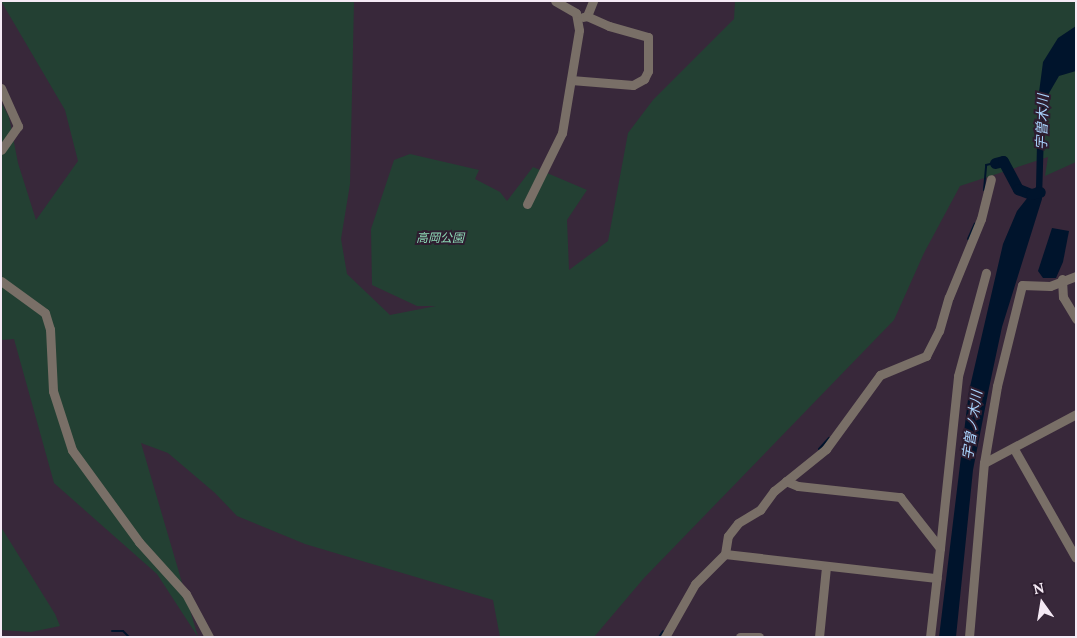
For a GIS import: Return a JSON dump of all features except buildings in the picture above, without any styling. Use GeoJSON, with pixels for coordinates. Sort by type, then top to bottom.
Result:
{"type":"FeatureCollection","features":[{"type":"Feature","properties":{"kind":"street"},"geometry":{"type":"LineString","coordinates":[[555,1],[583,17],[648,38],[648,72],[644,78],[633,85],[572,80]]}},
{"type":"Feature","properties":{"kind":"street"},"geometry":{"type":"LineString","coordinates":[[527,204],[562,133],[583,17],[593,1]]}},
{"type":"Feature","properties":{"kind":"street"},"geometry":{"type":"LineString","coordinates":[[1,88],[18,126],[1,150]]}},
{"type":"Feature","properties":{"kind":"street"},"geometry":{"type":"LineString","coordinates":[[668,635],[696,584],[725,554],[728,536],[738,523],[760,510],[786,481],[826,449],[880,375],[914,364],[930,350],[949,296],[981,220],[990,179]]}},
{"type":"Feature","properties":{"kind":"street"},"geometry":{"type":"LineString","coordinates":[[930,637],[958,376],[986,273]]}},
{"type":"Feature","properties":{"kind":"street"},"geometry":{"type":"LineString","coordinates":[[969,637],[984,463],[997,386],[1022,285],[1050,286],[1062,279],[1076,276]]}},
{"type":"Feature","properties":{"kind":"street"},"geometry":{"type":"LineString","coordinates":[[1062,279],[1064,297],[1076,319]]}},
{"type":"Feature","properties":{"kind":"street"},"geometry":{"type":"LineString","coordinates":[[1,281],[45,313],[50,329],[53,391],[72,450],[139,542],[186,594],[208,637]]}},
{"type":"Feature","properties":{"kind":"street"},"geometry":{"type":"LineString","coordinates":[[984,463],[1014,450],[1076,414]]}},
{"type":"Feature","properties":{"kind":"street"},"geometry":{"type":"LineString","coordinates":[[1014,450],[1076,558]]}},
{"type":"Feature","properties":{"kind":"street"},"geometry":{"type":"LineString","coordinates":[[786,481],[798,486],[900,497],[940,548]]}},
{"type":"Feature","properties":{"kind":"street"},"geometry":{"type":"LineString","coordinates":[[725,554],[826,567],[937,578]]}},
{"type":"Feature","properties":{"kind":"street"},"geometry":{"type":"LineString","coordinates":[[819,637],[826,567]]}},
{"type":"Feature","properties":{"kind":"street"},"geometry":{"type":"LineString","coordinates":[[740,637],[759,637]]}},
{"type":"Feature","properties":{"kind":"green space","name":"高岡公園"},"geometry":{"type":"Polygon","coordinates":[[[1,1],[354,1],[350,184],[341,239],[347,274],[390,315],[436,306],[417,306],[372,285],[371,229],[394,160],[410,154],[479,170],[475,179],[500,192],[507,201],[533,167],[587,190],[567,220],[569,270],[608,241],[628,133],[653,100],[734,19],[735,1],[1076,1],[1076,162],[1045,176],[1048,157],[960,186],[924,253],[894,320],[644,578],[594,637],[500,637],[493,600],[305,544],[237,516],[215,493],[168,453],[141,443],[198,637],[157,574],[54,483],[14,339],[1,340],[1,102],[9,117],[18,163],[36,220],[78,161],[65,110],[1,1]]]}},
{"type":"Feature","properties":{"kind":"green space"},"geometry":{"type":"Polygon","coordinates":[[[1,527],[55,614],[60,626],[31,632],[1,630],[1,527]]]}},
{"type":"Feature","properties":{"kind":"water","name":"宇曽木川"},"geometry":{"type":"Polygon","coordinates":[[[1076,26],[1076,71],[1059,76],[1045,100],[1042,199],[1002,327],[989,388],[973,470],[956,637],[939,637],[969,391],[1003,244],[1017,211],[1036,187],[1038,100],[1043,62],[1058,38],[1076,26]]]}},
{"type":"Feature","properties":{"kind":"water"},"geometry":{"type":"Polygon","coordinates":[[[1052,228],[1069,231],[1063,262],[1056,278],[1043,278],[1038,271],[1052,228]]]}},
{"type":"Feature","properties":{"kind":"waterway","name":"宇曽ノ木川"},"geometry":{"type":"LineString","coordinates":[[995,163],[1003,161],[1018,189],[1031,194],[1040,192]]}},
{"type":"Feature","properties":{"kind":"waterway"},"geometry":{"type":"LineString","coordinates":[[984,190],[986,165],[995,163]]}},
{"type":"Feature","properties":{"kind":"waterway"},"geometry":{"type":"LineString","coordinates":[[968,239],[975,223]]}},
{"type":"Feature","properties":{"kind":"waterway"},"geometry":{"type":"LineString","coordinates":[[819,449],[829,438]]}},
{"type":"Feature","properties":{"kind":"waterway"},"geometry":{"type":"LineString","coordinates":[[112,631],[123,631],[129,637]]}},
{"type":"Feature","properties":{"kind":"waterway"},"geometry":{"type":"LineString","coordinates":[[659,637],[663,631]]}}]}
